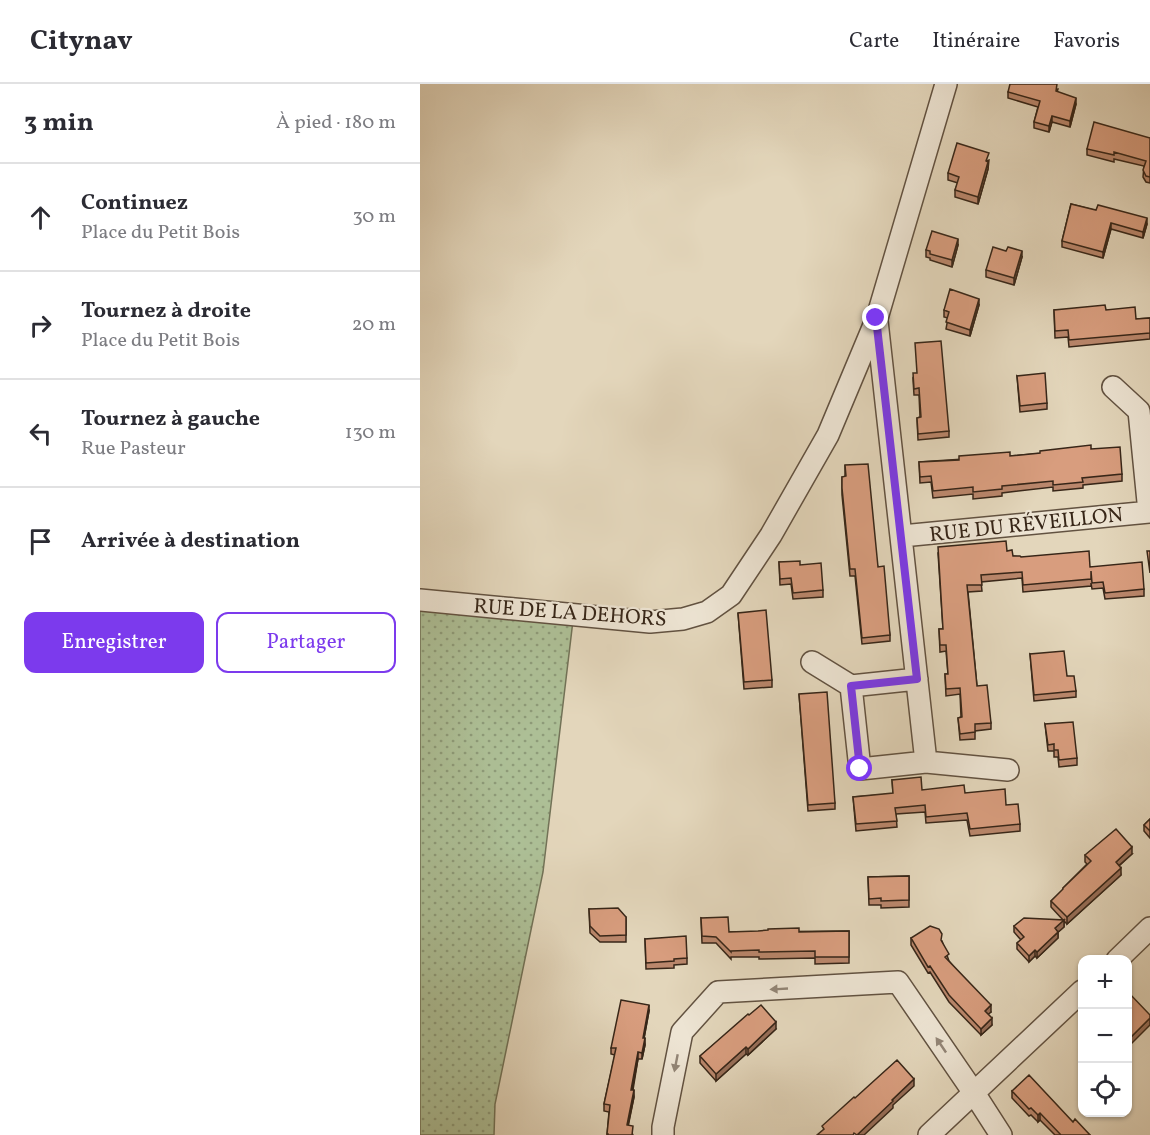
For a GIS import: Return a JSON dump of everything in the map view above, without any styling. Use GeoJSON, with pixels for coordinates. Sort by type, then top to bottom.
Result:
{"type":"FeatureCollection","features":[{"type":"Feature","properties":{"kind":"street","name":"RUE DE LA DEHORS"},"geometry":{"type":"LineString","coordinates":[[420,600],[650,622],[683,619],[707,612],[731,595],[771,535],[828,435],[876,318],[946,84]]}},
{"type":"Feature","properties":{"kind":"street"},"geometry":{"type":"LineString","coordinates":[[876,318],[926,762]]}},
{"type":"Feature","properties":{"kind":"street"},"geometry":{"type":"LineString","coordinates":[[1113,387],[1139,411],[1150,512]]}},
{"type":"Feature","properties":{"kind":"street","name":"RUE DU RÉVEILLON"},"geometry":{"type":"LineString","coordinates":[[902,536],[1150,512]]}},
{"type":"Feature","properties":{"kind":"street"},"geometry":{"type":"LineString","coordinates":[[812,662],[851,686],[917,679]]}},
{"type":"Feature","properties":{"kind":"street"},"geometry":{"type":"LineString","coordinates":[[851,686],[860,769],[926,762],[1008,771]]}},
{"type":"Feature","properties":{"kind":"street"},"geometry":{"type":"LineString","coordinates":[[1122,955],[1150,928]]}},
{"type":"Feature","properties":{"kind":"street"},"geometry":{"type":"LineString","coordinates":[[663,1135],[682,1032],[718,992],[898,982],[1001,1135]]}},
{"type":"Feature","properties":{"kind":"street"},"geometry":{"type":"LineString","coordinates":[[929,1135],[1078,997]]}},
{"type":"Feature","properties":{"kind":"green space"},"geometry":{"type":"Polygon","coordinates":[[[420,610],[574,612],[543,872],[495,1104],[494,1135],[420,1135],[420,610]]]}},
{"type":"Feature","properties":{"kind":"building"},"geometry":{"type":"Polygon","coordinates":[[[1010,84],[1057,84],[1056,91],[1076,98],[1070,121],[1052,116],[1049,126],[1034,122],[1040,101],[1008,92],[1010,84]]]}},
{"type":"Feature","properties":{"kind":"building"},"geometry":{"type":"Polygon","coordinates":[[[1094,122],[1150,138],[1150,177],[1146,176],[1143,170],[1146,161],[1114,152],[1114,155],[1087,149],[1094,122]]]}},
{"type":"Feature","properties":{"kind":"building"},"geometry":{"type":"Polygon","coordinates":[[[957,143],[989,153],[978,197],[955,190],[959,177],[948,173],[957,143]]]}},
{"type":"Feature","properties":{"kind":"building"},"geometry":{"type":"Polygon","coordinates":[[[1071,204],[1096,210],[1098,205],[1147,218],[1143,232],[1111,223],[1103,252],[1062,241],[1071,204]]]}},
{"type":"Feature","properties":{"kind":"building"},"geometry":{"type":"Polygon","coordinates":[[[932,231],[958,239],[952,260],[930,254],[930,251],[926,250],[932,231]]]}},
{"type":"Feature","properties":{"kind":"building"},"geometry":{"type":"Polygon","coordinates":[[[993,247],[1006,251],[1008,247],[1022,251],[1014,278],[986,270],[993,247]]]}},
{"type":"Feature","properties":{"kind":"building"},"geometry":{"type":"Polygon","coordinates":[[[950,289],[979,299],[970,330],[946,322],[949,312],[944,310],[950,289]]]}},
{"type":"Feature","properties":{"kind":"building"},"geometry":{"type":"Polygon","coordinates":[[[1105,305],[1106,310],[1135,307],[1136,319],[1150,318],[1150,333],[1069,340],[1068,330],[1055,331],[1054,310],[1105,305]]]}},
{"type":"Feature","properties":{"kind":"building"},"geometry":{"type":"Polygon","coordinates":[[[941,341],[949,431],[918,434],[917,418],[921,417],[919,388],[914,389],[913,373],[917,373],[915,343],[941,341]]]}},
{"type":"Feature","properties":{"kind":"building"},"geometry":{"type":"Polygon","coordinates":[[[1045,373],[1047,403],[1020,406],[1017,376],[1045,373]]]}},
{"type":"Feature","properties":{"kind":"building"},"geometry":{"type":"Polygon","coordinates":[[[1091,445],[1091,449],[1120,447],[1122,474],[1082,478],[1083,482],[1053,485],[1053,481],[1002,486],[1002,489],[973,492],[973,487],[933,491],[931,476],[920,477],[919,462],[959,460],[959,456],[1010,452],[1010,456],[1091,445]]]}},
{"type":"Feature","properties":{"kind":"building"},"geometry":{"type":"Polygon","coordinates":[[[868,464],[878,567],[884,566],[890,635],[862,638],[855,569],[850,569],[842,477],[846,476],[845,465],[868,464]]]}},
{"type":"Feature","properties":{"kind":"building"},"geometry":{"type":"Polygon","coordinates":[[[1006,541],[1007,551],[1012,550],[1013,556],[1089,551],[1090,567],[1142,562],[1144,589],[1105,593],[1103,582],[1092,583],[1091,571],[1091,579],[1023,585],[1022,572],[981,575],[982,585],[967,585],[977,686],[987,685],[991,723],[975,724],[975,732],[960,734],[958,718],[962,717],[960,688],[946,689],[945,674],[948,674],[946,645],[940,645],[939,629],[943,629],[938,547],[1006,541]]]}},
{"type":"Feature","properties":{"kind":"building"},"geometry":{"type":"Polygon","coordinates":[[[1147,551],[1150,551],[1150,573],[1147,551]]]}},
{"type":"Feature","properties":{"kind":"building"},"geometry":{"type":"Polygon","coordinates":[[[800,561],[800,565],[821,563],[823,590],[793,593],[791,578],[780,579],[779,562],[800,561]]]}},
{"type":"Feature","properties":{"kind":"building"},"geometry":{"type":"Polygon","coordinates":[[[766,610],[772,680],[744,682],[738,613],[766,610]]]}},
{"type":"Feature","properties":{"kind":"building"},"geometry":{"type":"Polygon","coordinates":[[[1064,651],[1067,676],[1074,676],[1076,691],[1034,695],[1030,654],[1064,651]]]}},
{"type":"Feature","properties":{"kind":"building"},"geometry":{"type":"Polygon","coordinates":[[[827,692],[835,803],[808,805],[799,694],[827,692]]]}},
{"type":"Feature","properties":{"kind":"building"},"geometry":{"type":"Polygon","coordinates":[[[1073,722],[1077,758],[1059,760],[1058,750],[1054,750],[1054,744],[1048,745],[1045,724],[1073,722]]]}},
{"type":"Feature","properties":{"kind":"building"},"geometry":{"type":"Polygon","coordinates":[[[921,777],[922,790],[964,785],[965,793],[1005,789],[1006,805],[1018,804],[1020,824],[970,829],[967,813],[926,817],[925,805],[895,808],[897,821],[856,824],[853,797],[893,793],[892,780],[921,777]]]}},
{"type":"Feature","properties":{"kind":"building"},"geometry":{"type":"Polygon","coordinates":[[[1150,819],[1150,831],[1144,825],[1150,819]]]}},
{"type":"Feature","properties":{"kind":"building"},"geometry":{"type":"Polygon","coordinates":[[[1116,829],[1132,847],[1116,862],[1121,868],[1067,917],[1051,901],[1091,861],[1085,855],[1116,829]]]}},
{"type":"Feature","properties":{"kind":"building"},"geometry":{"type":"Polygon","coordinates":[[[909,876],[909,900],[869,899],[868,877],[909,876]]]}},
{"type":"Feature","properties":{"kind":"building"},"geometry":{"type":"Polygon","coordinates":[[[618,908],[626,917],[626,935],[600,936],[590,926],[589,909],[618,908]]]}},
{"type":"Feature","properties":{"kind":"building"},"geometry":{"type":"Polygon","coordinates":[[[728,917],[729,932],[799,928],[799,932],[849,931],[849,957],[815,957],[815,951],[731,952],[716,937],[702,936],[701,918],[728,917]]]}},
{"type":"Feature","properties":{"kind":"building"},"geometry":{"type":"Polygon","coordinates":[[[1024,918],[1064,920],[1055,928],[1058,932],[1037,952],[1035,950],[1029,956],[1017,943],[1024,937],[1014,926],[1024,918]]]}},
{"type":"Feature","properties":{"kind":"building"},"geometry":{"type":"Polygon","coordinates":[[[930,926],[939,929],[942,934],[941,940],[949,954],[945,957],[991,1005],[985,1011],[992,1018],[981,1029],[949,995],[930,966],[928,967],[911,938],[930,926]]]}},
{"type":"Feature","properties":{"kind":"building"},"geometry":{"type":"Polygon","coordinates":[[[686,936],[687,958],[646,963],[645,939],[686,936]]]}},
{"type":"Feature","properties":{"kind":"building"},"geometry":{"type":"Polygon","coordinates":[[[1132,996],[1150,1015],[1150,1018],[1132,1036],[1132,996]]]}},
{"type":"Feature","properties":{"kind":"building"},"geometry":{"type":"Polygon","coordinates":[[[621,1000],[649,1005],[642,1053],[638,1052],[631,1090],[634,1090],[627,1125],[633,1126],[632,1135],[608,1135],[610,1105],[604,1104],[616,1048],[611,1048],[621,1000]]]}},
{"type":"Feature","properties":{"kind":"building"},"geometry":{"type":"Polygon","coordinates":[[[761,1005],[776,1022],[748,1049],[746,1047],[716,1074],[700,1056],[761,1005]]]}},
{"type":"Feature","properties":{"kind":"building"},"geometry":{"type":"Polygon","coordinates":[[[897,1060],[914,1079],[857,1135],[854,1133],[853,1135],[817,1135],[824,1129],[822,1126],[897,1060]]]}},
{"type":"Feature","properties":{"kind":"building"},"geometry":{"type":"Polygon","coordinates":[[[1029,1075],[1073,1122],[1075,1119],[1090,1135],[1061,1135],[1040,1113],[1038,1115],[1031,1108],[1029,1109],[1012,1091],[1029,1075]]]}},
{"type":"Feature","properties":{"kind":"route"},"geometry":{"type":"LineString","coordinates":[[860,769],[851,686],[917,679],[876,318]]}}]}
